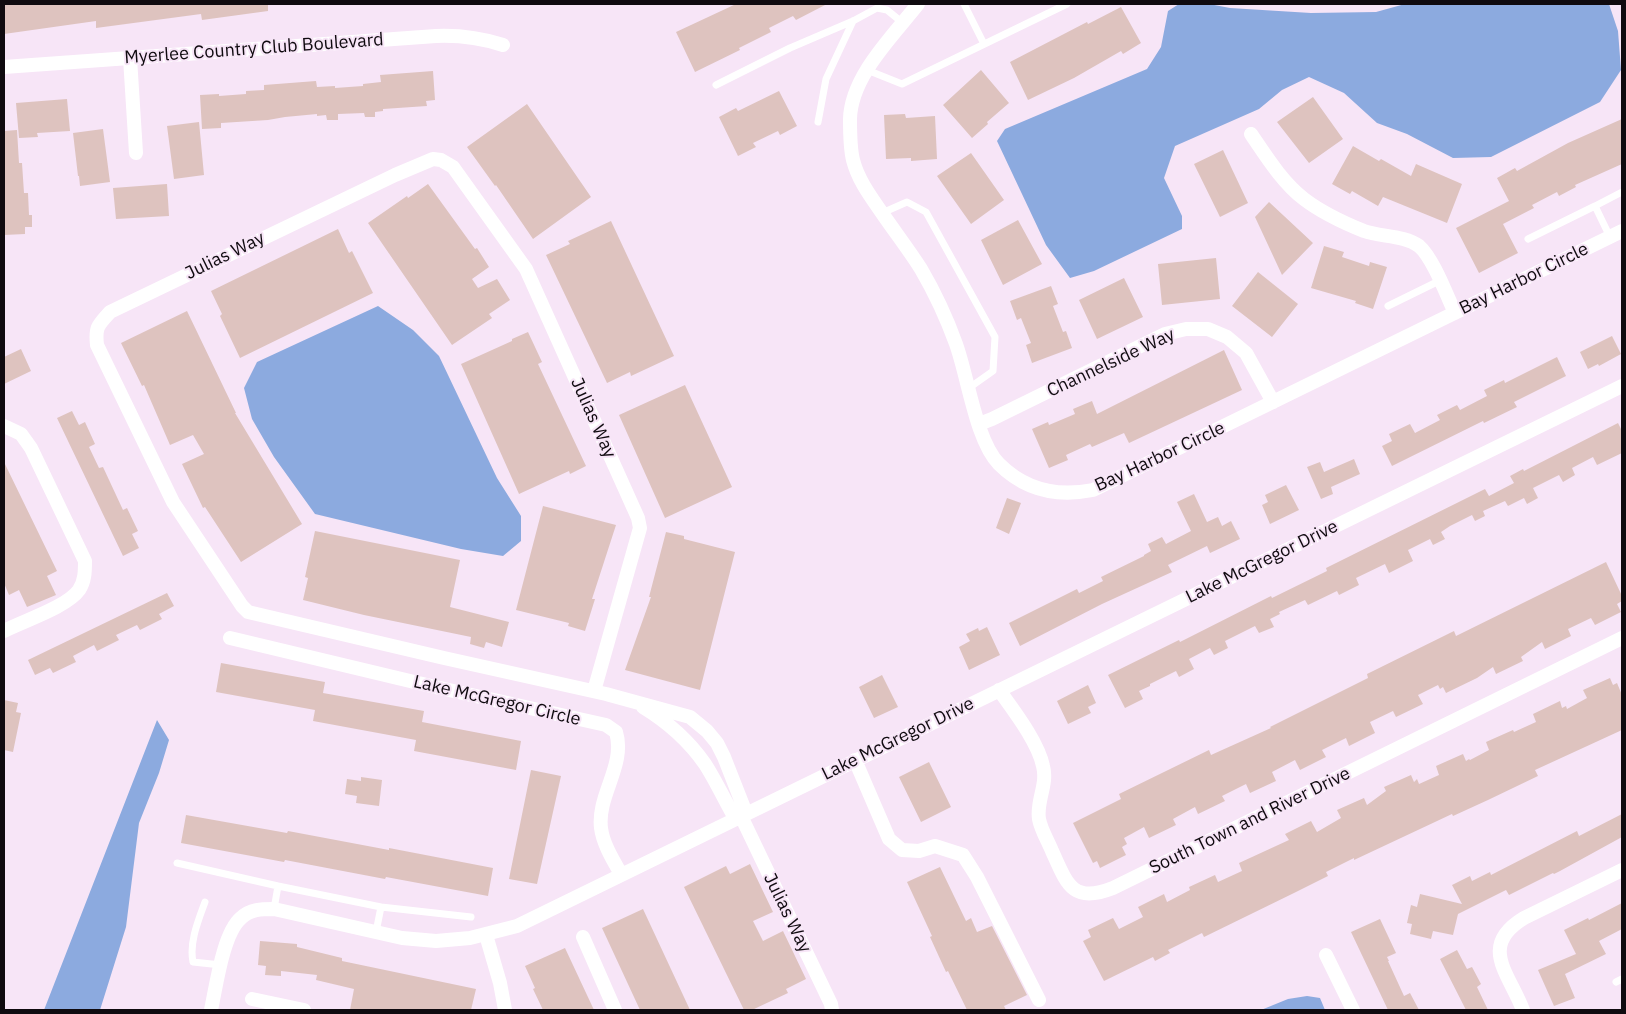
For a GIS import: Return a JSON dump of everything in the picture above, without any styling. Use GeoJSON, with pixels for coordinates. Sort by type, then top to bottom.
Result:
{"type":"FeatureCollection","features":[{"type":"Feature","properties":{"kind":"street","name":"Bay Harbor Circle"},"geometry":{"type":"LineString","coordinates":[[918,4],[867,70],[853,98],[850,118],[853,160],[859,176],[933,291],[956,344],[980,424],[992,455],[1009,473],[1040,490],[1075,494],[1093,490],[1616,234]]}},
{"type":"Feature","properties":{"kind":"street","name":"Myerlee Country Club Boulevard"},"geometry":{"type":"LineString","coordinates":[[4,67],[451,35],[484,39],[503,45]]}},
{"type":"Feature","properties":{"kind":"street"},"geometry":{"type":"LineString","coordinates":[[130,58],[136,153]]}},
{"type":"Feature","properties":{"kind":"street"},"geometry":{"type":"LineString","coordinates":[[1251,134],[1284,178],[1303,198],[1365,231],[1405,240],[1418,246],[1428,258],[1455,313]]}},
{"type":"Feature","properties":{"kind":"street","name":"Julias Way"},"geometry":{"type":"LineString","coordinates":[[594,691],[640,528],[638,518],[526,269],[453,166],[441,160],[433,159],[395,174],[110,312],[102,320],[95,332],[97,345],[173,502],[242,606],[248,612],[594,691],[687,716],[707,731],[717,743],[724,757],[741,816],[831,1004],[832,1010]]}},
{"type":"Feature","properties":{"kind":"street","name":"Channelside Way"},"geometry":{"type":"LineString","coordinates":[[980,424],[1165,334],[1186,329],[1208,329],[1227,337],[1246,353],[1273,402]]}},
{"type":"Feature","properties":{"kind":"street","name":"Lake McGregor Drive"},"geometry":{"type":"LineString","coordinates":[[210,1010],[231,929],[242,917],[256,909],[274,909],[402,938],[436,941],[453,941],[486,935],[517,926],[1622,386]]}},
{"type":"Feature","properties":{"kind":"street"},"geometry":{"type":"LineString","coordinates":[[4,426],[21,434],[30,448],[85,561],[85,578],[78,591],[66,601],[4,631]]}},
{"type":"Feature","properties":{"kind":"street","name":"Lake McGregor Circle"},"geometry":{"type":"LineString","coordinates":[[230,638],[606,725],[616,732],[620,743],[602,810],[600,825],[602,834],[621,874]]}},
{"type":"Feature","properties":{"kind":"street","name":"South Town and River Drive"},"geometry":{"type":"LineString","coordinates":[[999,690],[1022,723],[1042,761],[1044,785],[1040,801],[1039,820],[1061,872],[1070,886],[1084,894],[1092,894],[1112,888],[1622,638]]}},
{"type":"Feature","properties":{"kind":"street","name":"Julias Way"},"geometry":{"type":"LineString","coordinates":[[636,702],[675,731],[697,753],[741,816]]}},
{"type":"Feature","properties":{"kind":"street"},"geometry":{"type":"LineString","coordinates":[[855,760],[889,839],[902,850],[919,851],[934,846],[964,855],[978,877],[1039,1000]]}},
{"type":"Feature","properties":{"kind":"street"},"geometry":{"type":"LineString","coordinates":[[1523,1010],[1499,954],[1502,938],[1511,926],[1524,918],[1622,870]]}},
{"type":"Feature","properties":{"kind":"street"},"geometry":{"type":"LineString","coordinates":[[486,935],[500,983],[505,1010]]}},
{"type":"Feature","properties":{"kind":"street"},"geometry":{"type":"LineString","coordinates":[[583,937],[615,1010]]}},
{"type":"Feature","properties":{"kind":"street"},"geometry":{"type":"LineString","coordinates":[[1326,955],[1354,1010]]}},
{"type":"Feature","properties":{"kind":"street"},"geometry":{"type":"LineString","coordinates":[[252,998],[304,1010]]}},
{"type":"Feature","properties":{"kind":"lane"},"geometry":{"type":"LineString","coordinates":[[964,4],[984,44]]}},
{"type":"Feature","properties":{"kind":"lane"},"geometry":{"type":"LineString","coordinates":[[867,70],[902,84],[1067,4]]}},
{"type":"Feature","properties":{"kind":"lane"},"geometry":{"type":"LineString","coordinates":[[716,85],[877,8],[887,10],[902,23]]}},
{"type":"Feature","properties":{"kind":"lane"},"geometry":{"type":"LineString","coordinates":[[818,122],[826,79],[853,21]]}},
{"type":"Feature","properties":{"kind":"lane"},"geometry":{"type":"LineString","coordinates":[[1528,239],[1622,192]]}},
{"type":"Feature","properties":{"kind":"lane"},"geometry":{"type":"LineString","coordinates":[[882,212],[907,202],[926,212],[995,337],[993,371],[969,388]]}},
{"type":"Feature","properties":{"kind":"lane"},"geometry":{"type":"LineString","coordinates":[[1595,206],[1616,234]]}},
{"type":"Feature","properties":{"kind":"lane"},"geometry":{"type":"LineString","coordinates":[[1388,306],[1439,281]]}},
{"type":"Feature","properties":{"kind":"lane"},"geometry":{"type":"LineString","coordinates":[[177,863],[381,907],[471,917]]}},
{"type":"Feature","properties":{"kind":"lane"},"geometry":{"type":"LineString","coordinates":[[274,909],[278,886]]}},
{"type":"Feature","properties":{"kind":"lane"},"geometry":{"type":"LineString","coordinates":[[205,902],[196,929],[192,956],[193,962],[221,965]]}},
{"type":"Feature","properties":{"kind":"lane"},"geometry":{"type":"LineString","coordinates":[[376,932],[381,907]]}},
{"type":"Feature","properties":{"kind":"water"},"geometry":{"type":"Polygon","coordinates":[[[1179,4],[1209,4],[1230,8],[1311,13],[1376,12],[1405,4],[1609,4],[1618,31],[1621,70],[1600,102],[1491,157],[1453,158],[1407,134],[1377,123],[1344,93],[1309,77],[1282,90],[1259,109],[1175,146],[1164,178],[1182,216],[1182,229],[1094,271],[1070,278],[1046,245],[997,141],[1005,129],[1147,69],[1161,47],[1168,11],[1179,4]]]}},
{"type":"Feature","properties":{"kind":"water"},"geometry":{"type":"Polygon","coordinates":[[[378,306],[413,330],[439,356],[497,478],[521,516],[521,541],[503,556],[461,549],[315,514],[274,457],[252,419],[244,388],[257,362],[378,306]]]}},
{"type":"Feature","properties":{"kind":"water"},"geometry":{"type":"Polygon","coordinates":[[[157,720],[169,740],[159,773],[139,823],[126,927],[100,1010],[44,1010],[157,720]]]}},
{"type":"Feature","properties":{"kind":"water"},"geometry":{"type":"Polygon","coordinates":[[[1307,996],[1320,998],[1325,1010],[1261,1010],[1288,999],[1307,996]]]}},
{"type":"Feature","properties":{"kind":"building"},"geometry":{"type":"Polygon","coordinates":[[[4,4],[268,4],[268,11],[202,20],[201,14],[96,28],[96,21],[4,34],[4,4]]]}},
{"type":"Feature","properties":{"kind":"building"},"geometry":{"type":"Polygon","coordinates":[[[736,4],[827,4],[796,20],[793,16],[769,28],[771,32],[695,72],[676,32],[736,4]]]}},
{"type":"Feature","properties":{"kind":"building"},"geometry":{"type":"Polygon","coordinates":[[[1121,7],[1141,43],[1123,54],[1121,51],[1074,78],[1028,100],[1010,62],[1087,22],[1088,24],[1121,7]]]}},
{"type":"Feature","properties":{"kind":"building"},"geometry":{"type":"Polygon","coordinates":[[[981,70],[1009,103],[972,138],[943,105],[981,70]]]}},
{"type":"Feature","properties":{"kind":"building"},"geometry":{"type":"Polygon","coordinates":[[[433,71],[435,100],[426,101],[427,106],[383,109],[383,111],[375,112],[375,117],[365,117],[364,113],[338,114],[338,120],[327,120],[326,115],[317,116],[317,114],[221,123],[221,128],[202,129],[200,95],[246,94],[246,91],[264,90],[264,85],[316,81],[317,87],[363,86],[363,84],[381,82],[380,75],[433,71]]]}},
{"type":"Feature","properties":{"kind":"building"},"geometry":{"type":"Polygon","coordinates":[[[779,91],[797,126],[780,135],[778,131],[753,143],[756,147],[738,156],[719,117],[736,108],[738,111],[779,91]]]}},
{"type":"Feature","properties":{"kind":"building"},"geometry":{"type":"Polygon","coordinates":[[[1313,97],[1343,139],[1309,163],[1277,122],[1313,97]]]}},
{"type":"Feature","properties":{"kind":"building"},"geometry":{"type":"Polygon","coordinates":[[[67,99],[70,131],[37,133],[38,137],[19,138],[16,103],[67,99]]]}},
{"type":"Feature","properties":{"kind":"building"},"geometry":{"type":"Polygon","coordinates":[[[527,104],[591,197],[533,239],[467,147],[527,104]]]}},
{"type":"Feature","properties":{"kind":"building"},"geometry":{"type":"Polygon","coordinates":[[[905,114],[906,118],[935,116],[937,159],[911,161],[911,158],[886,159],[884,115],[905,114]]]}},
{"type":"Feature","properties":{"kind":"building"},"geometry":{"type":"Polygon","coordinates":[[[1622,119],[1622,164],[1575,185],[1576,187],[1559,196],[1557,192],[1532,205],[1534,208],[1503,224],[1518,253],[1479,273],[1456,228],[1509,201],[1497,178],[1515,168],[1517,171],[1568,143],[1622,119]]]}},
{"type":"Feature","properties":{"kind":"building"},"geometry":{"type":"Polygon","coordinates":[[[199,122],[204,175],[174,179],[167,126],[199,122]]]}},
{"type":"Feature","properties":{"kind":"building"},"geometry":{"type":"Polygon","coordinates":[[[103,129],[110,182],[80,186],[73,133],[103,129]]]}},
{"type":"Feature","properties":{"kind":"building"},"geometry":{"type":"Polygon","coordinates":[[[17,130],[19,163],[22,163],[24,193],[28,193],[29,215],[32,215],[32,227],[25,227],[25,234],[4,235],[4,131],[17,130]]]}},
{"type":"Feature","properties":{"kind":"building"},"geometry":{"type":"Polygon","coordinates":[[[1353,146],[1411,176],[1416,164],[1462,184],[1447,223],[1383,197],[1378,206],[1352,191],[1350,194],[1332,184],[1353,146]]]}},
{"type":"Feature","properties":{"kind":"building"},"geometry":{"type":"Polygon","coordinates":[[[1223,150],[1248,203],[1220,217],[1194,164],[1223,150]]]}},
{"type":"Feature","properties":{"kind":"building"},"geometry":{"type":"Polygon","coordinates":[[[971,153],[1004,200],[971,224],[937,176],[971,153]]]}},
{"type":"Feature","properties":{"kind":"building"},"geometry":{"type":"Polygon","coordinates":[[[167,184],[169,216],[116,219],[113,188],[167,184]]]}},
{"type":"Feature","properties":{"kind":"building"},"geometry":{"type":"Polygon","coordinates":[[[428,184],[475,249],[477,248],[489,267],[472,279],[478,288],[497,279],[510,300],[489,314],[492,318],[452,345],[368,223],[428,184]]]}},
{"type":"Feature","properties":{"kind":"building"},"geometry":{"type":"Polygon","coordinates":[[[1269,202],[1313,243],[1282,275],[1255,217],[1269,202]]]}},
{"type":"Feature","properties":{"kind":"building"},"geometry":{"type":"Polygon","coordinates":[[[1018,220],[1042,264],[1003,285],[981,240],[1018,220]]]}},
{"type":"Feature","properties":{"kind":"building"},"geometry":{"type":"Polygon","coordinates":[[[611,221],[674,356],[631,376],[630,372],[607,383],[546,255],[570,244],[568,241],[611,221]]]}},
{"type":"Feature","properties":{"kind":"building"},"geometry":{"type":"Polygon","coordinates":[[[338,229],[349,253],[352,251],[373,293],[240,358],[220,316],[222,314],[211,291],[338,229]]]}},
{"type":"Feature","properties":{"kind":"building"},"geometry":{"type":"Polygon","coordinates":[[[1324,246],[1344,252],[1342,257],[1369,266],[1370,262],[1387,267],[1373,309],[1355,303],[1356,301],[1311,288],[1324,246]]]}},
{"type":"Feature","properties":{"kind":"building"},"geometry":{"type":"Polygon","coordinates":[[[1216,258],[1220,299],[1162,305],[1158,264],[1216,258]]]}},
{"type":"Feature","properties":{"kind":"building"},"geometry":{"type":"Polygon","coordinates":[[[1258,272],[1298,304],[1272,337],[1232,306],[1258,272]]]}},
{"type":"Feature","properties":{"kind":"building"},"geometry":{"type":"Polygon","coordinates":[[[1124,278],[1143,317],[1097,339],[1079,300],[1124,278]]]}},
{"type":"Feature","properties":{"kind":"building"},"geometry":{"type":"Polygon","coordinates":[[[1051,286],[1058,304],[1053,306],[1063,332],[1066,331],[1072,348],[1032,363],[1026,345],[1031,343],[1021,318],[1017,320],[1010,301],[1051,286]]]}},
{"type":"Feature","properties":{"kind":"building"},"geometry":{"type":"Polygon","coordinates":[[[187,311],[235,413],[302,524],[241,562],[205,507],[203,508],[182,464],[204,454],[193,435],[170,445],[144,385],[142,386],[121,343],[187,311]]]}},
{"type":"Feature","properties":{"kind":"building"},"geometry":{"type":"Polygon","coordinates":[[[528,332],[542,362],[538,364],[586,466],[570,474],[569,471],[519,494],[461,364],[528,332]]]}},
{"type":"Feature","properties":{"kind":"building"},"geometry":{"type":"Polygon","coordinates":[[[1612,336],[1621,354],[1599,366],[1598,364],[1588,369],[1580,352],[1612,336]]]}},
{"type":"Feature","properties":{"kind":"building"},"geometry":{"type":"Polygon","coordinates":[[[21,349],[31,371],[4,384],[4,357],[21,349]]]}},
{"type":"Feature","properties":{"kind":"building"},"geometry":{"type":"Polygon","coordinates":[[[1224,350],[1242,390],[1129,443],[1124,433],[1092,447],[1090,444],[1066,455],[1068,460],[1049,468],[1032,429],[1048,422],[1049,425],[1075,414],[1073,409],[1092,401],[1097,414],[1224,350]]]}},
{"type":"Feature","properties":{"kind":"building"},"geometry":{"type":"Polygon","coordinates":[[[1557,357],[1566,376],[1514,402],[1517,407],[1484,423],[1483,421],[1392,466],[1382,446],[1392,441],[1389,434],[1410,424],[1415,433],[1440,420],[1437,415],[1457,405],[1460,410],[1487,396],[1484,390],[1504,380],[1505,383],[1557,357]]]}},
{"type":"Feature","properties":{"kind":"building"},"geometry":{"type":"Polygon","coordinates":[[[685,385],[732,487],[665,518],[619,415],[685,385]]]}},
{"type":"Feature","properties":{"kind":"building"},"geometry":{"type":"Polygon","coordinates":[[[72,411],[79,425],[85,422],[95,444],[89,447],[99,468],[103,467],[123,510],[127,508],[138,531],[132,534],[139,548],[123,556],[57,418],[72,411]]]}},
{"type":"Feature","properties":{"kind":"building"},"geometry":{"type":"Polygon","coordinates":[[[1618,423],[1622,431],[1622,453],[1597,465],[1593,457],[1572,468],[1575,475],[1563,482],[1559,475],[1533,488],[1538,498],[1527,504],[1524,498],[1508,506],[1505,501],[1483,511],[1485,516],[1475,521],[1472,515],[1450,526],[1441,532],[1445,539],[1433,545],[1430,539],[1408,550],[1413,561],[1389,573],[1385,564],[1356,578],[1359,585],[1339,595],[1337,591],[1308,605],[1305,600],[1279,612],[1280,614],[1270,619],[1274,627],[1259,633],[1255,626],[1225,641],[1228,648],[1214,655],[1210,648],[1189,659],[1194,669],[1179,677],[1176,671],[1150,684],[1150,686],[1139,691],[1143,699],[1125,708],[1108,675],[1327,571],[1326,568],[1485,489],[1489,496],[1514,483],[1510,476],[1523,469],[1524,471],[1618,423]]]}},
{"type":"Feature","properties":{"kind":"building"},"geometry":{"type":"Polygon","coordinates":[[[1354,459],[1360,474],[1331,487],[1333,494],[1321,499],[1307,467],[1320,462],[1324,472],[1354,459]]]}},
{"type":"Feature","properties":{"kind":"building"},"geometry":{"type":"Polygon","coordinates":[[[4,462],[57,571],[47,576],[56,595],[27,607],[19,590],[9,595],[4,583],[4,462]]]}},
{"type":"Feature","properties":{"kind":"building"},"geometry":{"type":"Polygon","coordinates":[[[1286,485],[1299,510],[1270,524],[1262,505],[1268,502],[1265,495],[1286,485]]]}},
{"type":"Feature","properties":{"kind":"building"},"geometry":{"type":"Polygon","coordinates":[[[1194,494],[1207,522],[1218,517],[1222,526],[1231,521],[1240,539],[1210,553],[1207,546],[1168,565],[1172,572],[1102,604],[1020,646],[1009,623],[1077,589],[1079,593],[1103,581],[1101,577],[1151,551],[1148,544],[1162,537],[1166,544],[1191,531],[1177,502],[1194,494]]]}},
{"type":"Feature","properties":{"kind":"building"},"geometry":{"type":"Polygon","coordinates":[[[1007,498],[1021,503],[1009,534],[996,528],[1007,498]]]}},
{"type":"Feature","properties":{"kind":"building"},"geometry":{"type":"Polygon","coordinates":[[[543,506],[616,525],[592,599],[595,599],[585,631],[568,626],[569,623],[516,610],[543,506]]]}},
{"type":"Feature","properties":{"kind":"building"},"geometry":{"type":"Polygon","coordinates":[[[315,531],[460,560],[450,607],[509,622],[502,647],[486,642],[484,648],[470,644],[471,637],[364,615],[303,600],[308,578],[305,577],[315,531]]]}},
{"type":"Feature","properties":{"kind":"building"},"geometry":{"type":"Polygon","coordinates":[[[666,532],[684,536],[684,539],[735,552],[700,690],[625,670],[651,597],[649,597],[666,532]]]}},
{"type":"Feature","properties":{"kind":"building"},"geometry":{"type":"Polygon","coordinates":[[[1606,562],[1622,596],[1622,601],[1617,604],[1621,612],[1595,625],[1591,618],[1568,629],[1571,636],[1545,649],[1542,642],[1521,657],[1523,661],[1496,674],[1493,667],[1477,678],[1446,693],[1443,687],[1440,689],[1438,685],[1418,695],[1423,704],[1396,717],[1393,711],[1370,722],[1375,733],[1349,746],[1346,738],[1322,750],[1326,757],[1300,770],[1295,760],[1272,772],[1276,781],[1250,793],[1246,784],[1222,796],[1225,801],[1198,814],[1195,807],[1173,819],[1176,825],[1149,838],[1144,827],[1124,838],[1127,844],[1122,847],[1126,855],[1100,868],[1097,861],[1093,863],[1073,823],[1121,799],[1119,794],[1209,750],[1211,755],[1271,728],[1368,678],[1367,674],[1454,631],[1456,636],[1606,562]]]}},
{"type":"Feature","properties":{"kind":"building"},"geometry":{"type":"Polygon","coordinates":[[[167,593],[174,606],[159,614],[162,619],[140,630],[137,625],[116,635],[119,640],[97,651],[94,645],[73,656],[76,662],[53,673],[50,668],[35,675],[28,660],[167,593]]]}},
{"type":"Feature","properties":{"kind":"building"},"geometry":{"type":"Polygon","coordinates":[[[987,627],[1000,655],[969,670],[959,647],[970,641],[966,634],[978,628],[979,631],[987,627]]]}},
{"type":"Feature","properties":{"kind":"building"},"geometry":{"type":"Polygon","coordinates":[[[221,663],[325,682],[323,693],[424,711],[422,722],[521,741],[516,770],[414,751],[416,740],[313,721],[315,710],[216,692],[221,663]]]}},
{"type":"Feature","properties":{"kind":"building"},"geometry":{"type":"Polygon","coordinates":[[[882,675],[898,707],[874,718],[859,687],[882,675]]]}},
{"type":"Feature","properties":{"kind":"building"},"geometry":{"type":"Polygon","coordinates":[[[1610,678],[1613,685],[1617,683],[1622,695],[1622,730],[1535,770],[1538,776],[1354,860],[1354,858],[1326,872],[1328,876],[1294,893],[1204,937],[1202,933],[1168,950],[1170,953],[1155,961],[1153,957],[1104,981],[1083,941],[1091,937],[1088,930],[1113,918],[1119,929],[1143,917],[1138,907],[1164,894],[1167,902],[1190,890],[1189,887],[1215,875],[1218,882],[1242,871],[1239,863],[1289,840],[1285,834],[1311,821],[1317,832],[1341,818],[1337,810],[1364,798],[1367,805],[1386,791],[1384,787],[1411,775],[1414,782],[1417,779],[1419,784],[1439,775],[1436,766],[1463,754],[1466,761],[1470,760],[1489,750],[1486,742],[1536,722],[1533,714],[1560,701],[1562,708],[1566,706],[1567,709],[1587,698],[1583,690],[1610,678]]]}},
{"type":"Feature","properties":{"kind":"building"},"geometry":{"type":"Polygon","coordinates":[[[1088,685],[1096,703],[1088,707],[1091,713],[1068,724],[1057,701],[1088,685]]]}},
{"type":"Feature","properties":{"kind":"building"},"geometry":{"type":"Polygon","coordinates":[[[4,700],[18,703],[16,712],[21,713],[13,752],[4,750],[4,700]]]}},
{"type":"Feature","properties":{"kind":"building"},"geometry":{"type":"Polygon","coordinates":[[[929,762],[951,807],[921,822],[899,777],[929,762]]]}},
{"type":"Feature","properties":{"kind":"building"},"geometry":{"type":"Polygon","coordinates":[[[531,770],[561,776],[537,884],[509,879],[531,770]]]}},
{"type":"Feature","properties":{"kind":"building"},"geometry":{"type":"Polygon","coordinates":[[[361,777],[382,780],[379,806],[356,803],[357,796],[345,794],[347,779],[361,781],[361,777]]]}},
{"type":"Feature","properties":{"kind":"building"},"geometry":{"type":"Polygon","coordinates":[[[1622,814],[1622,837],[1554,874],[1509,895],[1506,890],[1458,914],[1453,935],[1433,931],[1431,939],[1410,934],[1412,924],[1407,923],[1411,905],[1417,907],[1420,894],[1462,904],[1452,885],[1470,876],[1472,881],[1490,872],[1491,875],[1577,831],[1579,836],[1622,814]]]}},
{"type":"Feature","properties":{"kind":"building"},"geometry":{"type":"Polygon","coordinates":[[[186,815],[287,833],[288,831],[389,850],[389,848],[493,868],[488,896],[181,843],[186,815]]]}},
{"type":"Feature","properties":{"kind":"building"},"geometry":{"type":"Polygon","coordinates":[[[750,864],[773,912],[753,921],[763,941],[783,931],[806,979],[786,989],[788,993],[752,1010],[744,1010],[684,887],[726,866],[730,874],[750,864]]]}},
{"type":"Feature","properties":{"kind":"building"},"geometry":{"type":"Polygon","coordinates":[[[940,867],[966,921],[971,918],[977,932],[992,926],[1027,995],[1004,1006],[1006,1010],[967,1010],[948,971],[946,972],[907,882],[940,867]]]}},
{"type":"Feature","properties":{"kind":"building"},"geometry":{"type":"Polygon","coordinates":[[[1622,903],[1622,929],[1599,941],[1606,954],[1565,974],[1575,998],[1554,1006],[1538,970],[1576,954],[1564,930],[1622,903]]]}},
{"type":"Feature","properties":{"kind":"building"},"geometry":{"type":"Polygon","coordinates":[[[643,909],[690,1010],[640,1010],[602,928],[643,909]]]}},
{"type":"Feature","properties":{"kind":"building"},"geometry":{"type":"Polygon","coordinates":[[[1380,919],[1396,953],[1387,957],[1388,961],[1404,996],[1410,993],[1419,1010],[1388,1010],[1351,932],[1380,919]]]}},
{"type":"Feature","properties":{"kind":"building"},"geometry":{"type":"Polygon","coordinates":[[[260,941],[297,944],[297,947],[342,958],[342,961],[476,989],[471,1010],[350,1010],[354,989],[316,980],[317,975],[281,971],[281,976],[265,975],[266,966],[258,965],[260,941]]]}},
{"type":"Feature","properties":{"kind":"building"},"geometry":{"type":"Polygon","coordinates":[[[565,948],[594,1010],[543,1010],[533,989],[535,988],[525,966],[565,948]]]}},
{"type":"Feature","properties":{"kind":"building"},"geometry":{"type":"Polygon","coordinates":[[[1457,950],[1467,969],[1472,967],[1481,984],[1477,987],[1488,1010],[1466,1010],[1440,959],[1457,950]]]}}]}
